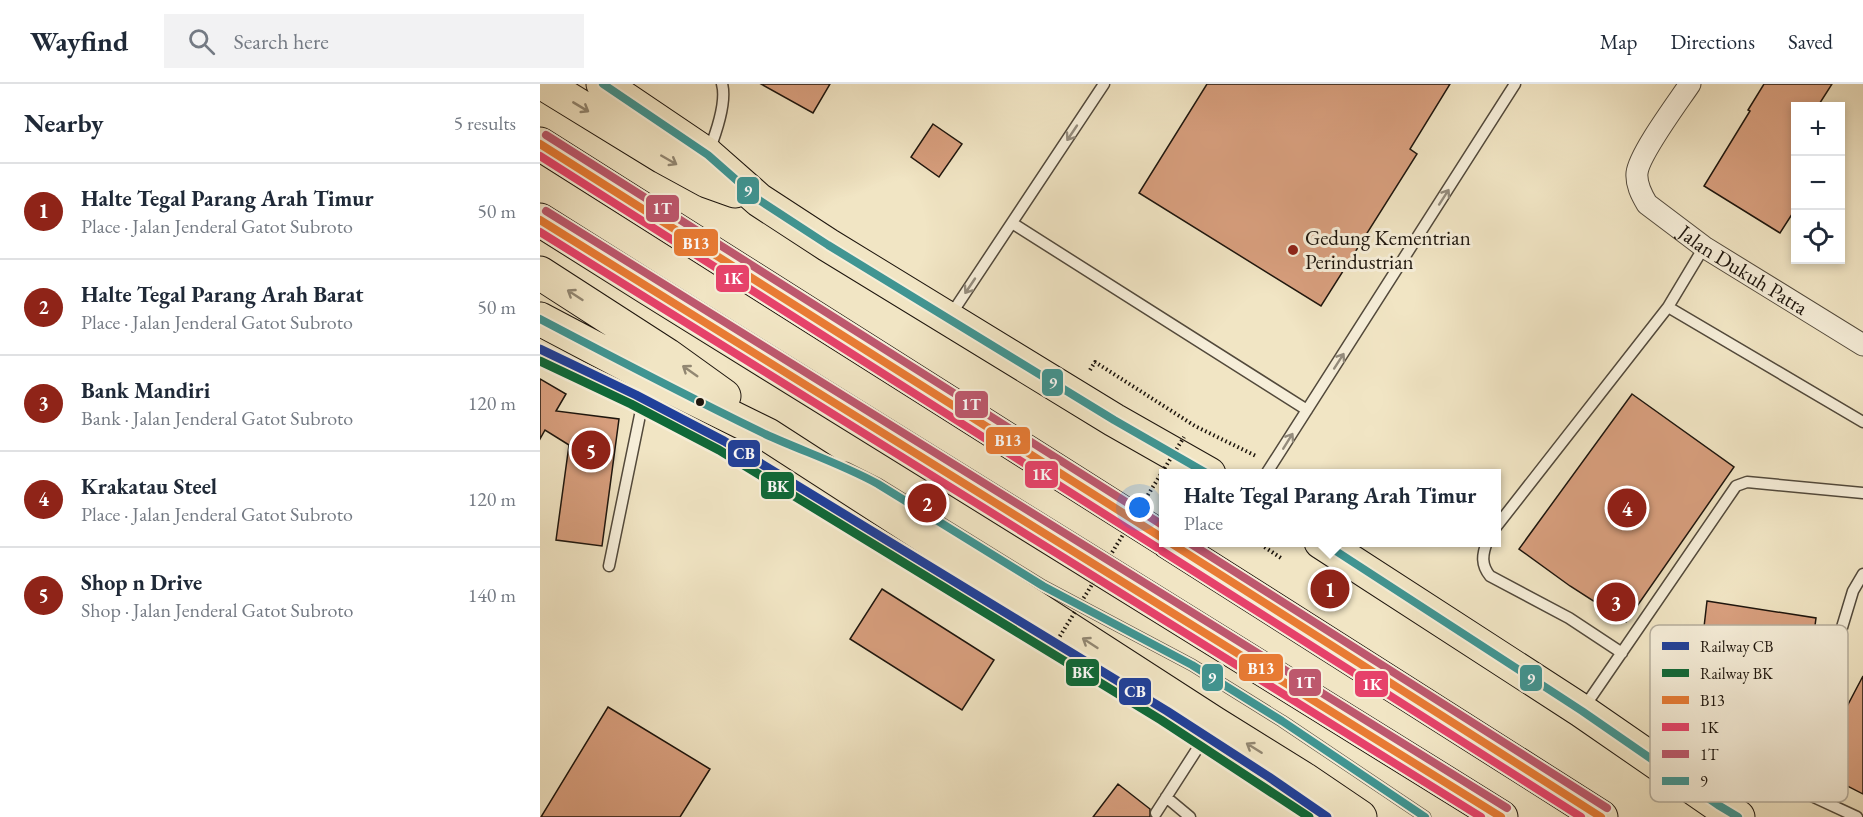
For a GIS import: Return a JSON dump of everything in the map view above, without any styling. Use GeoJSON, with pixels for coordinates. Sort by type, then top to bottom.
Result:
{"type":"FeatureCollection","features":[{"type":"Feature","properties":{"kind":"highway"},"geometry":{"type":"LineString","coordinates":[[544,84],[707,181],[759,200]]}},
{"type":"Feature","properties":{"kind":"highway"},"geometry":{"type":"LineString","coordinates":[[603,84],[708,155],[759,200],[883,279],[1114,420],[1200,469]]}},
{"type":"Feature","properties":{"kind":"highway"},"geometry":{"type":"LineString","coordinates":[[540,144],[1159,536]]}},
{"type":"Feature","properties":{"kind":"highway"},"geometry":{"type":"LineString","coordinates":[[540,220],[1501,817]]}},
{"type":"Feature","properties":{"kind":"highway"},"geometry":{"type":"LineString","coordinates":[[540,273],[668,355],[717,390],[768,435],[1051,630],[1214,723],[1304,779],[1343,812],[1371,817]]}},
{"type":"Feature","properties":{"kind":"highway"},"geometry":{"type":"LineString","coordinates":[[540,319],[648,376],[768,435]]}},
{"type":"Feature","properties":{"kind":"highway"},"geometry":{"type":"LineString","coordinates":[[1174,547],[1601,817]]}},
{"type":"Feature","properties":{"kind":"highway"},"geometry":{"type":"LineString","coordinates":[[1327,547],[1582,711],[1650,758]]}},
{"type":"Feature","properties":{"kind":"highway"},"geometry":{"type":"LineString","coordinates":[[1715,802],[1728,811]]}},
{"type":"Feature","properties":{"kind":"street","name":"Jalan Dukuh Patra"},"geometry":{"type":"LineString","coordinates":[[1690,84],[1642,157],[1637,171],[1640,194],[1647,204],[1704,247],[1863,345]]}},
{"type":"Feature","properties":{"kind":"lane"},"geometry":{"type":"LineString","coordinates":[[708,155],[717,129],[723,92],[722,84]]}},
{"type":"Feature","properties":{"kind":"lane"},"geometry":{"type":"LineString","coordinates":[[948,317],[1104,84]]}},
{"type":"Feature","properties":{"kind":"lane"},"geometry":{"type":"LineString","coordinates":[[1269,469],[1515,84]]}},
{"type":"Feature","properties":{"kind":"lane"},"geometry":{"type":"LineString","coordinates":[[1012,223],[1307,410]]}},
{"type":"Feature","properties":{"kind":"lane"},"geometry":{"type":"LineString","coordinates":[[1501,522],[1668,307],[1704,247]]}},
{"type":"Feature","properties":{"kind":"lane"},"geometry":{"type":"LineString","coordinates":[[1668,307],[1863,422]]}},
{"type":"Feature","properties":{"kind":"lane"},"geometry":{"type":"LineString","coordinates":[[609,566],[648,376]]}},
{"type":"Feature","properties":{"kind":"lane"},"geometry":{"type":"LineString","coordinates":[[768,435],[854,471],[1043,586],[1192,665],[1282,721],[1425,817]]}},
{"type":"Feature","properties":{"kind":"lane"},"geometry":{"type":"LineString","coordinates":[[1582,711],[1736,486],[1747,482],[1863,493]]}},
{"type":"Feature","properties":{"kind":"lane"},"geometry":{"type":"LineString","coordinates":[[1486,547],[1482,560],[1490,576],[1569,618],[1622,653]]}},
{"type":"Feature","properties":{"kind":"lane"},"geometry":{"type":"LineString","coordinates":[[1004,563],[1051,630]]}},
{"type":"Feature","properties":{"kind":"lane"},"geometry":{"type":"LineString","coordinates":[[1843,625],[1853,591],[1863,574]]}},
{"type":"Feature","properties":{"kind":"lane"},"geometry":{"type":"LineString","coordinates":[[1156,813],[1214,723]]}},
{"type":"Feature","properties":{"kind":"lane"},"geometry":{"type":"LineString","coordinates":[[1166,797],[1190,817]]}},
{"type":"Feature","properties":{"kind":"lane"},"geometry":{"type":"LineString","coordinates":[[1824,802],[1857,817]]}},
{"type":"Feature","properties":{"kind":"path"},"geometry":{"type":"LineString","coordinates":[[1090,370],[1095,362],[1195,426],[1269,469]]}},
{"type":"Feature","properties":{"kind":"path"},"geometry":{"type":"LineString","coordinates":[[1162,469],[1184,437]]}},
{"type":"Feature","properties":{"kind":"path"},"geometry":{"type":"LineString","coordinates":[[1051,630],[1159,473]]}},
{"type":"Feature","properties":{"kind":"path"},"geometry":{"type":"LineString","coordinates":[[1263,547],[1281,558]]}},
{"type":"Feature","properties":{"kind":"building"},"geometry":{"type":"Polygon","coordinates":[[[761,84],[830,84],[813,113],[761,84]]]}},
{"type":"Feature","properties":{"kind":"building","name":"Gedung Kementrian Perindustrian"},"geometry":{"type":"Polygon","coordinates":[[[1207,84],[1450,84],[1410,149],[1417,154],[1321,306],[1139,193],[1207,84]]]}},
{"type":"Feature","properties":{"kind":"building"},"geometry":{"type":"Polygon","coordinates":[[[1764,84],[1832,84],[1821,102],[1791,102],[1791,216],[1780,233],[1704,186],[1750,111],[1748,110],[1764,84]]]}},
{"type":"Feature","properties":{"kind":"building"},"geometry":{"type":"Polygon","coordinates":[[[933,124],[962,144],[939,177],[911,157],[933,124]]]}},
{"type":"Feature","properties":{"kind":"building"},"geometry":{"type":"Polygon","coordinates":[[[540,379],[566,394],[556,411],[619,419],[602,546],[556,540],[569,445],[545,430],[540,439],[540,379]]]}},
{"type":"Feature","properties":{"kind":"building"},"geometry":{"type":"Polygon","coordinates":[[[1632,394],[1734,467],[1626,622],[1570,586],[1519,549],[1632,394]]]}},
{"type":"Feature","properties":{"kind":"building"},"geometry":{"type":"Polygon","coordinates":[[[882,589],[994,660],[962,710],[850,639],[882,589]]]}},
{"type":"Feature","properties":{"kind":"building"},"geometry":{"type":"Polygon","coordinates":[[[1707,601],[1816,618],[1815,625],[1704,625],[1707,601]]]}},
{"type":"Feature","properties":{"kind":"building"},"geometry":{"type":"Polygon","coordinates":[[[1863,676],[1863,794],[1848,786],[1848,704],[1863,676]]]}},
{"type":"Feature","properties":{"kind":"building"},"geometry":{"type":"Polygon","coordinates":[[[608,707],[710,769],[680,817],[541,817],[608,707]]]}},
{"type":"Feature","properties":{"kind":"building"},"geometry":{"type":"Polygon","coordinates":[[[1118,784],[1150,809],[1150,817],[1093,817],[1118,784]]]}},
{"type":"Feature","properties":{"kind":"rail line","name":"CB"},"geometry":{"type":"LineString","coordinates":[[540,349],[724,441],[1167,711],[1327,817]]}},
{"type":"Feature","properties":{"kind":"rail line","name":"BK"},"geometry":{"type":"LineString","coordinates":[[540,361],[631,404],[719,450],[1161,720],[1309,817]]}},
{"type":"Feature","properties":{"kind":"transit line","name":"9"},"geometry":{"type":"LineString","coordinates":[[603,84],[708,155],[759,200],[828,245],[1114,420],[1199,469]]}},
{"type":"Feature","properties":{"kind":"transit line","name":"1T"},"geometry":{"type":"LineString","coordinates":[[546,135],[1159,523]]}},
{"type":"Feature","properties":{"kind":"transit line","name":"B13"},"geometry":{"type":"LineString","coordinates":[[540,144],[1159,536]]}},
{"type":"Feature","properties":{"kind":"transit line","name":"1K"},"geometry":{"type":"LineString","coordinates":[[540,156],[1158,548]]}},
{"type":"Feature","properties":{"kind":"transit line","name":"1T"},"geometry":{"type":"LineString","coordinates":[[546,211],[1507,808]]}},
{"type":"Feature","properties":{"kind":"transit line","name":"B13"},"geometry":{"type":"LineString","coordinates":[[540,220],[1501,817]]}},
{"type":"Feature","properties":{"kind":"transit line","name":"1K"},"geometry":{"type":"LineString","coordinates":[[540,232],[1481,817]]}},
{"type":"Feature","properties":{"kind":"transit line","name":"9"},"geometry":{"type":"LineString","coordinates":[[540,319],[765,434],[878,484],[1043,586],[1192,665],[1282,721],[1425,817]]}},
{"type":"Feature","properties":{"kind":"transit line","name":"B13"},"geometry":{"type":"LineString","coordinates":[[1177,547],[1601,817]]}},
{"type":"Feature","properties":{"kind":"transit line","name":"1T"},"geometry":{"type":"LineString","coordinates":[[1196,547],[1607,808]]}},
{"type":"Feature","properties":{"kind":"transit line","name":"9"},"geometry":{"type":"LineString","coordinates":[[1330,547],[1582,711],[1650,758]]}},
{"type":"Feature","properties":{"kind":"transit line","name":"1K"},"geometry":{"type":"LineString","coordinates":[[1162,551],[1581,817]]}},
{"type":"Feature","properties":{"kind":"transit line","name":"9"},"geometry":{"type":"LineString","coordinates":[[1714,802],[1738,817]]}},
{"type":"Feature","properties":{"kind":"place","name":"Gedung Kementrian Perindustrian"},"geometry":{"type":"Point","coordinates":[1293,250]}},
{"type":"Feature","properties":{"kind":"place","name":"Shop n Drive"},"geometry":{"type":"Point","coordinates":[591,450]}},
{"type":"Feature","properties":{"kind":"place","name":"Halte Tegal Parang Arah Barat"},"geometry":{"type":"Point","coordinates":[927,503]}},
{"type":"Feature","properties":{"kind":"place","name":"Krakatau Steel"},"geometry":{"type":"Point","coordinates":[1627,508]}},
{"type":"Feature","properties":{"kind":"place","name":"Halte Tegal Parang Arah Timur"},"geometry":{"type":"Point","coordinates":[1330,589]}},
{"type":"Feature","properties":{"kind":"place","name":"Bank Mandiri"},"geometry":{"type":"Point","coordinates":[1616,602]}}]}
